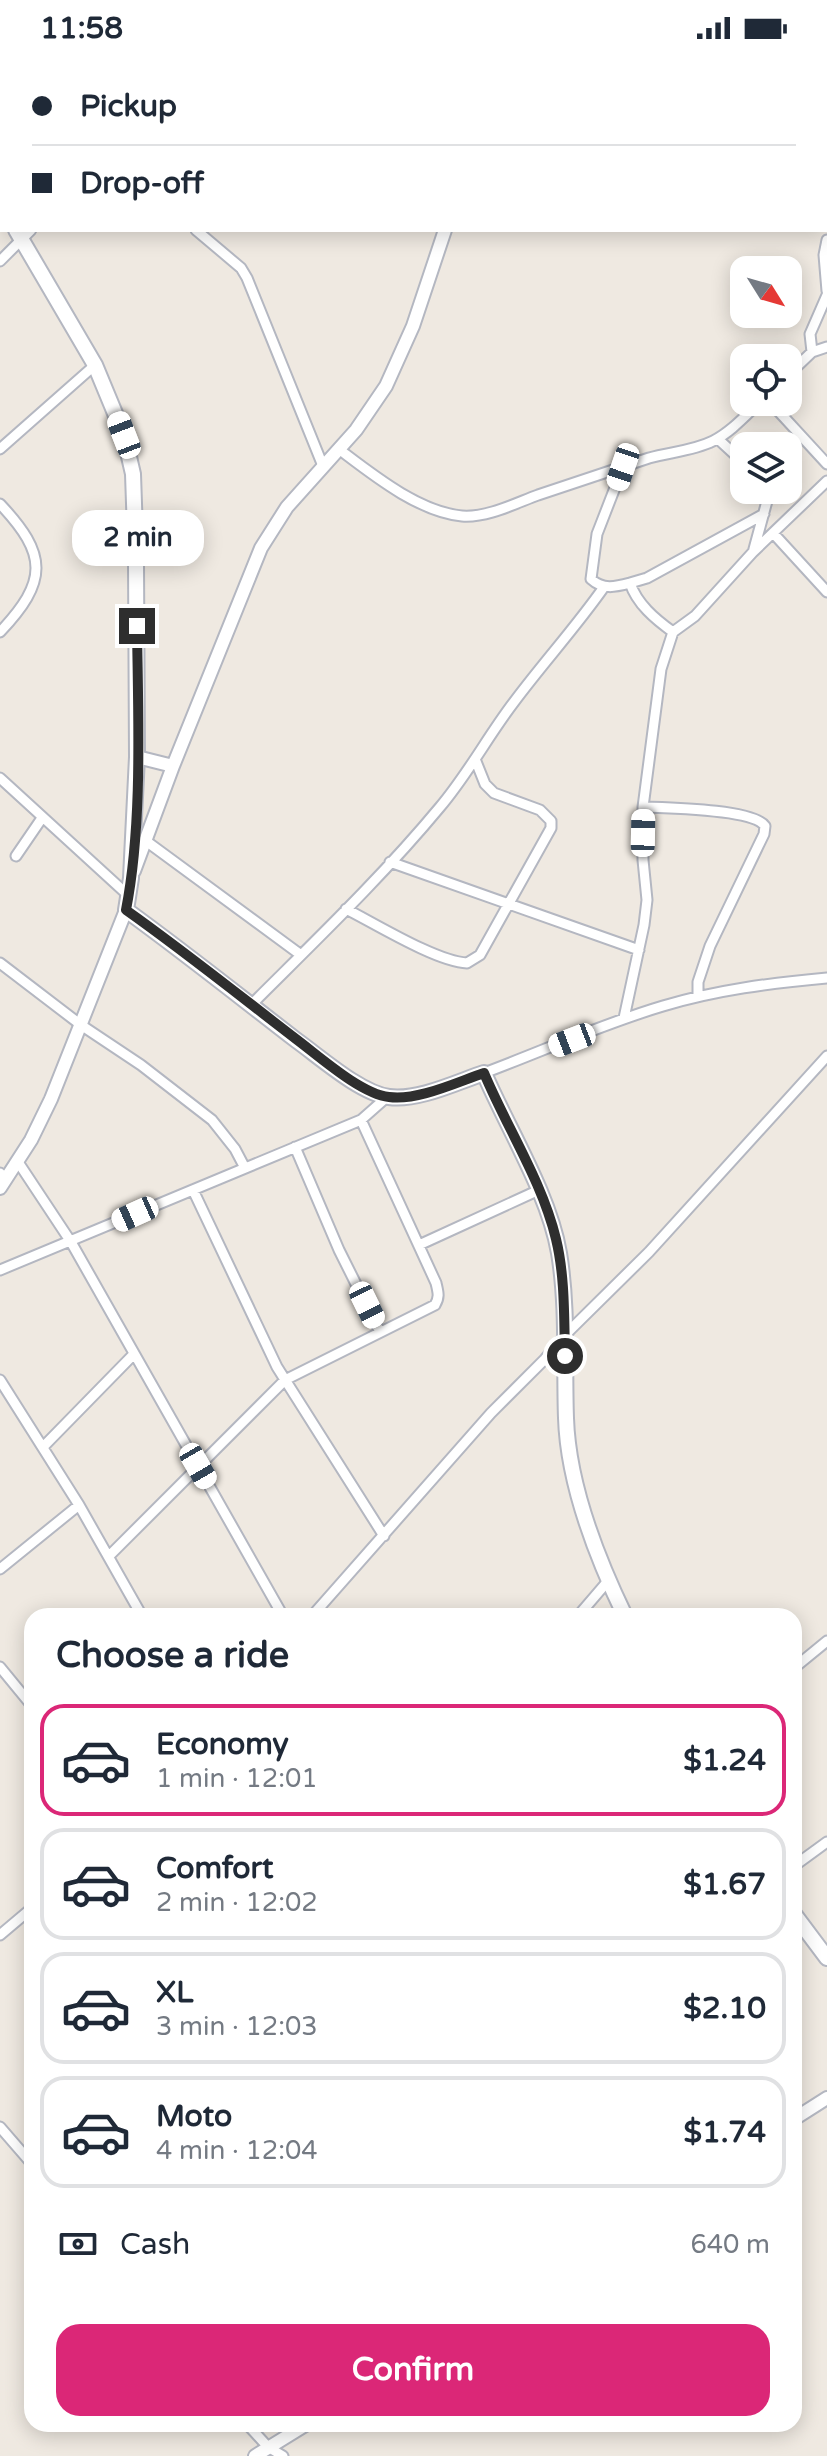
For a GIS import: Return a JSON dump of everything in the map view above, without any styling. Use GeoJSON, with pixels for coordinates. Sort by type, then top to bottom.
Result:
{"type":"FeatureCollection","features":[{"type":"Feature","properties":{"kind":"main road"},"geometry":{"type":"LineString","coordinates":[[23,233],[95,365],[124,435],[135,490],[137,757],[127,903],[251,1005],[356,1082],[387,1097],[430,1091],[484,1073],[539,1190],[555,1234],[565,1335],[566,1421],[571,1454],[587,1521],[621,1608]]}},
{"type":"Feature","properties":{"kind":"main road"},"geometry":{"type":"LineString","coordinates":[[802,1925],[827,1958]]}},
{"type":"Feature","properties":{"kind":"street"},"geometry":{"type":"LineString","coordinates":[[198,232],[234,262],[247,278],[323,466]]}},
{"type":"Feature","properties":{"kind":"street"},"geometry":{"type":"LineString","coordinates":[[131,878],[261,548],[287,507],[340,450],[369,413],[392,374],[413,326],[444,232]]}},
{"type":"Feature","properties":{"kind":"street"},"geometry":{"type":"LineString","coordinates":[[0,261],[23,233]]}},
{"type":"Feature","properties":{"kind":"street"},"geometry":{"type":"LineString","coordinates":[[812,352],[810,334],[827,293],[824,255],[827,240]]}},
{"type":"Feature","properties":{"kind":"street"},"geometry":{"type":"LineString","coordinates":[[802,362],[812,352],[827,347]]}},
{"type":"Feature","properties":{"kind":"street"},"geometry":{"type":"LineString","coordinates":[[0,449],[95,365]]}},
{"type":"Feature","properties":{"kind":"street"},"geometry":{"type":"LineString","coordinates":[[340,450],[396,489],[440,511],[471,516],[623,467],[701,446],[718,439],[744,416]]}},
{"type":"Feature","properties":{"kind":"street"},"geometry":{"type":"LineString","coordinates":[[783,416],[827,464]]}},
{"type":"Feature","properties":{"kind":"street"},"geometry":{"type":"LineString","coordinates":[[718,439],[730,450]]}},
{"type":"Feature","properties":{"kind":"street"},"geometry":{"type":"LineString","coordinates":[[623,467],[597,534],[590,574],[593,582],[604,587],[647,578],[764,514]]}},
{"type":"Feature","properties":{"kind":"street"},"geometry":{"type":"LineString","coordinates":[[624,1018],[647,900],[643,807],[661,669],[673,632],[695,616],[753,552],[827,481]]}},
{"type":"Feature","properties":{"kind":"street"},"geometry":{"type":"LineString","coordinates":[[0,504],[28,538],[36,582],[27,601],[0,632]]}},
{"type":"Feature","properties":{"kind":"street"},"geometry":{"type":"LineString","coordinates":[[753,552],[766,504]]}},
{"type":"Feature","properties":{"kind":"street"},"geometry":{"type":"LineString","coordinates":[[773,533],[827,592]]}},
{"type":"Feature","properties":{"kind":"street"},"geometry":{"type":"LineString","coordinates":[[630,583],[634,596],[673,632]]}},
{"type":"Feature","properties":{"kind":"street"},"geometry":{"type":"LineString","coordinates":[[251,1005],[346,909],[456,788],[513,703],[604,587]]}},
{"type":"Feature","properties":{"kind":"street"},"geometry":{"type":"LineString","coordinates":[[137,757],[173,766]]}},
{"type":"Feature","properties":{"kind":"street"},"geometry":{"type":"LineString","coordinates":[[346,909],[414,944],[462,963],[473,961],[480,955],[551,828],[551,821],[540,810],[488,789],[475,759]]}},
{"type":"Feature","properties":{"kind":"street"},"geometry":{"type":"LineString","coordinates":[[0,778],[127,903],[46,1110],[18,1162],[3,1174],[0,1188]]}},
{"type":"Feature","properties":{"kind":"street"},"geometry":{"type":"LineString","coordinates":[[643,807],[707,810],[758,819],[765,826],[764,834],[710,946],[698,982],[698,996]]}},
{"type":"Feature","properties":{"kind":"street"},"geometry":{"type":"LineString","coordinates":[[16,856],[42,818]]}},
{"type":"Feature","properties":{"kind":"street"},"geometry":{"type":"LineString","coordinates":[[146,841],[301,955]]}},
{"type":"Feature","properties":{"kind":"street"},"geometry":{"type":"LineString","coordinates":[[390,862],[639,950]]}},
{"type":"Feature","properties":{"kind":"street"},"geometry":{"type":"LineString","coordinates":[[0,963],[212,1120],[230,1140],[245,1168]]}},
{"type":"Feature","properties":{"kind":"street"},"geometry":{"type":"LineString","coordinates":[[484,1073],[624,1018],[698,996],[765,984],[827,978]]}},
{"type":"Feature","properties":{"kind":"street"},"geometry":{"type":"LineString","coordinates":[[319,1608],[491,1413],[649,1252],[827,1056]]}},
{"type":"Feature","properties":{"kind":"street"},"geometry":{"type":"LineString","coordinates":[[0,1270],[361,1120],[387,1097]]}},
{"type":"Feature","properties":{"kind":"street"},"geometry":{"type":"LineString","coordinates":[[109,1556],[285,1380],[435,1305],[438,1300],[436,1283],[361,1120]]}},
{"type":"Feature","properties":{"kind":"street"},"geometry":{"type":"LineString","coordinates":[[295,1147],[339,1250],[380,1332]]}},
{"type":"Feature","properties":{"kind":"street"},"geometry":{"type":"LineString","coordinates":[[18,1162],[71,1242],[278,1608]]}},
{"type":"Feature","properties":{"kind":"street"},"geometry":{"type":"LineString","coordinates":[[193,1190],[266,1346],[384,1536]]}},
{"type":"Feature","properties":{"kind":"street"},"geometry":{"type":"LineString","coordinates":[[419,1245],[539,1190]]}},
{"type":"Feature","properties":{"kind":"street"},"geometry":{"type":"LineString","coordinates":[[43,1447],[134,1354]]}},
{"type":"Feature","properties":{"kind":"street"},"geometry":{"type":"LineString","coordinates":[[0,1380],[79,1505],[138,1608]]}},
{"type":"Feature","properties":{"kind":"street"},"geometry":{"type":"LineString","coordinates":[[0,1569],[79,1505]]}},
{"type":"Feature","properties":{"kind":"street"},"geometry":{"type":"LineString","coordinates":[[585,1608],[608,1581]]}},
{"type":"Feature","properties":{"kind":"street"},"geometry":{"type":"LineString","coordinates":[[802,1661],[827,1641]]}},
{"type":"Feature","properties":{"kind":"street"},"geometry":{"type":"LineString","coordinates":[[0,1667],[24,1696]]}},
{"type":"Feature","properties":{"kind":"street"},"geometry":{"type":"LineString","coordinates":[[802,1860],[827,1842]]}},
{"type":"Feature","properties":{"kind":"street"},"geometry":{"type":"LineString","coordinates":[[0,1935],[24,1915]]}},
{"type":"Feature","properties":{"kind":"street"},"geometry":{"type":"LineString","coordinates":[[802,2114],[827,2098]]}},
{"type":"Feature","properties":{"kind":"street"},"geometry":{"type":"LineString","coordinates":[[0,2127],[24,2155]]}},
{"type":"Feature","properties":{"kind":"street"},"geometry":{"type":"LineString","coordinates":[[254,2432],[268,2447],[283,2456]]}},
{"type":"Feature","properties":{"kind":"street"},"geometry":{"type":"LineString","coordinates":[[255,2456],[293,2432]]}},
{"type":"Feature","properties":{"kind":"route"},"geometry":{"type":"LineString","coordinates":[[137,626],[136,800],[126,910],[320,1057],[371,1090],[387,1097],[405,1096],[484,1073],[539,1190],[555,1234],[562,1286],[565,1356]]}}]}
